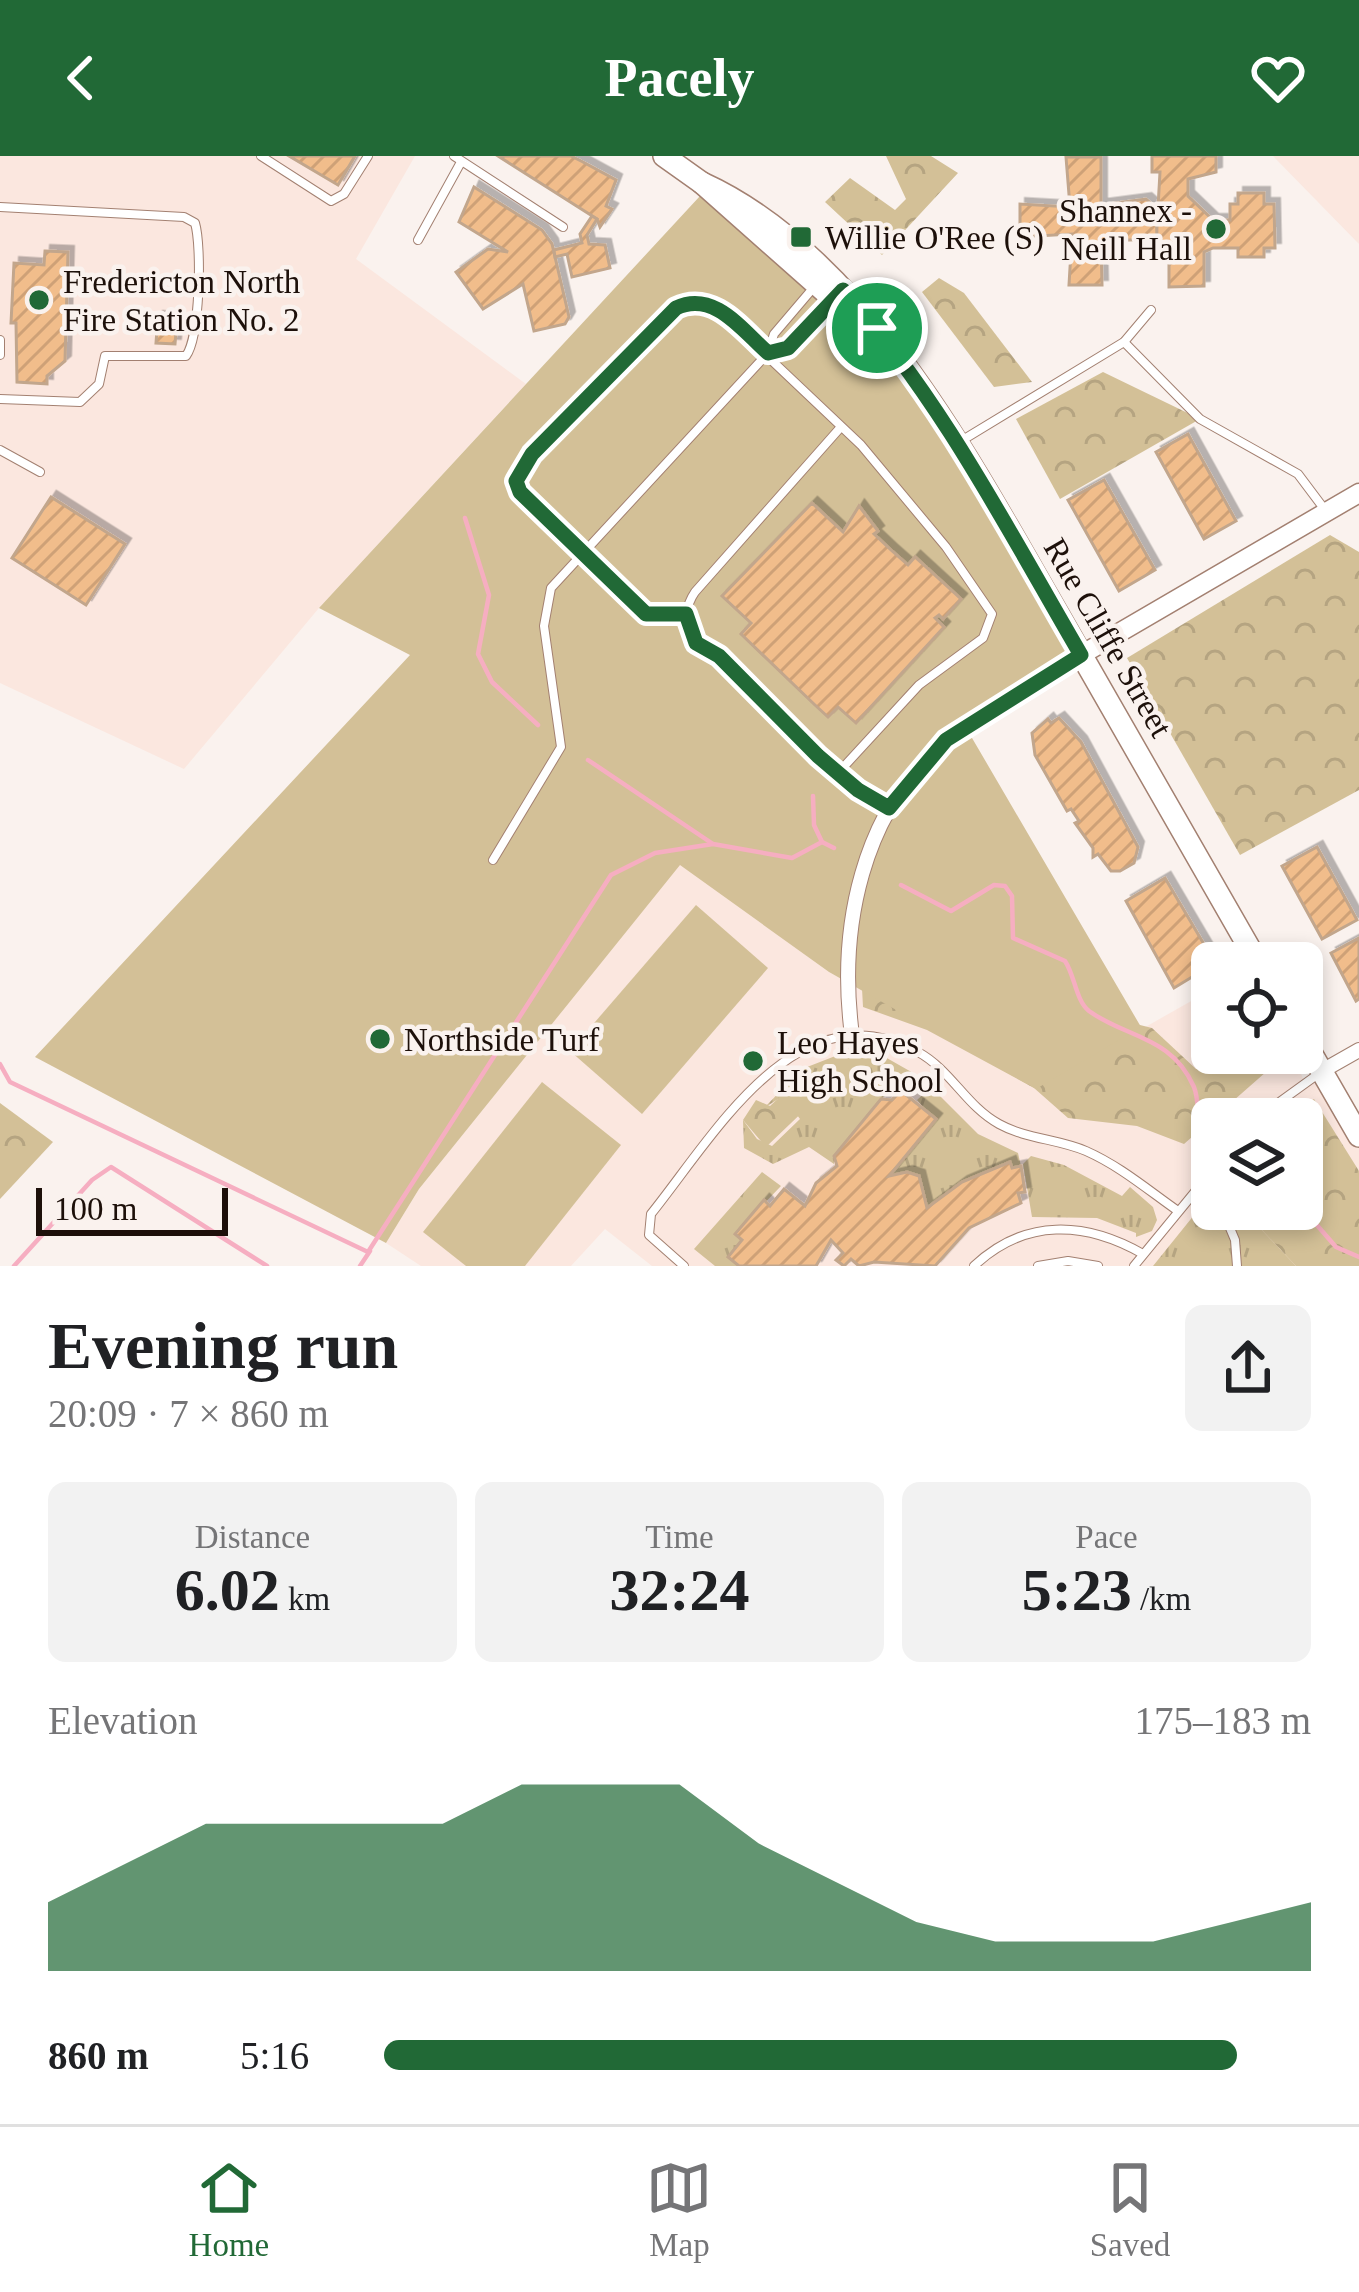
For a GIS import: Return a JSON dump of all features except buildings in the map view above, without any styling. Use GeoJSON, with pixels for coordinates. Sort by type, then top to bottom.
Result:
{"type":"FeatureCollection","features":[{"type":"Feature","properties":{"kind":"main road","name":"Rue Cliffe Street"},"geometry":{"type":"LineString","coordinates":[[664,156],[877,328],[957,443],[1246,942]]}},
{"type":"Feature","properties":{"kind":"main road","name":"Rue Cliffe Street"},"geometry":{"type":"LineString","coordinates":[[702,183],[740,200],[782,230],[826,288]]}},
{"type":"Feature","properties":{"kind":"main road"},"geometry":{"type":"LineString","coordinates":[[1323,1073],[1359,1136]]}},
{"type":"Feature","properties":{"kind":"street"},"geometry":{"type":"LineString","coordinates":[[852,1035],[846,975],[851,912],[889,808],[946,740],[1081,655],[1359,493]]}},
{"type":"Feature","properties":{"kind":"street"},"geometry":{"type":"LineString","coordinates":[[1323,1070],[1359,1050]]}},
{"type":"Feature","properties":{"kind":"lane"},"geometry":{"type":"LineString","coordinates":[[261,156],[331,201],[344,194],[368,156]]}},
{"type":"Feature","properties":{"kind":"lane"},"geometry":{"type":"LineString","coordinates":[[418,240],[458,159],[563,227]]}},
{"type":"Feature","properties":{"kind":"lane"},"geometry":{"type":"LineString","coordinates":[[0,207],[184,217],[195,223],[199,248],[191,349],[175,359],[105,356],[99,384],[80,402],[0,399]]}},
{"type":"Feature","properties":{"kind":"lane"},"geometry":{"type":"LineString","coordinates":[[768,353],[788,348],[826,288]]}},
{"type":"Feature","properties":{"kind":"lane"},"geometry":{"type":"LineString","coordinates":[[493,860],[559,756],[562,729],[544,611],[556,581],[768,353],[774,334],[826,288]]}},
{"type":"Feature","properties":{"kind":"lane"},"geometry":{"type":"LineString","coordinates":[[686,614],[646,614],[520,492],[520,469],[686,304],[713,305],[768,353],[840,428],[946,547],[988,605],[992,623],[983,638],[919,685],[838,773]]}},
{"type":"Feature","properties":{"kind":"lane"},"geometry":{"type":"LineString","coordinates":[[957,443],[1124,342],[1151,310]]}},
{"type":"Feature","properties":{"kind":"lane"},"geometry":{"type":"LineString","coordinates":[[0,340],[0,355]]}},
{"type":"Feature","properties":{"kind":"lane"},"geometry":{"type":"LineString","coordinates":[[1124,342],[1200,419],[1298,474],[1325,511]]}},
{"type":"Feature","properties":{"kind":"lane"},"geometry":{"type":"LineString","coordinates":[[840,428],[694,592],[686,614],[696,643],[719,656],[838,773],[889,808]]}},
{"type":"Feature","properties":{"kind":"lane"},"geometry":{"type":"LineString","coordinates":[[0,450],[40,472]]}},
{"type":"Feature","properties":{"kind":"lane"},"geometry":{"type":"LineString","coordinates":[[684,1266],[650,1235],[652,1214],[770,1072],[812,1043],[852,1035],[898,1041],[923,1054],[978,1110],[1000,1125],[1082,1149],[1178,1211]]}},
{"type":"Feature","properties":{"kind":"lane"},"geometry":{"type":"LineString","coordinates":[[1285,1098],[1318,1074]]}},
{"type":"Feature","properties":{"kind":"lane"},"geometry":{"type":"LineString","coordinates":[[1134,1266],[1191,1196]]}},
{"type":"Feature","properties":{"kind":"lane"},"geometry":{"type":"LineString","coordinates":[[974,1266],[1009,1240],[1057,1228],[1103,1234],[1143,1254]]}},
{"type":"Feature","properties":{"kind":"lane"},"geometry":{"type":"LineString","coordinates":[[1231,1230],[1237,1266]]}},
{"type":"Feature","properties":{"kind":"lane"},"geometry":{"type":"LineString","coordinates":[[1038,1266],[1068,1261],[1099,1266]]}},
{"type":"Feature","properties":{"kind":"shaded area"},"geometry":{"type":"Polygon","coordinates":[[[0,156],[415,156],[356,259],[526,384],[319,608],[184,769],[0,683],[0,156]]]}},
{"type":"Feature","properties":{"kind":"shaded area"},"geometry":{"type":"Polygon","coordinates":[[[1273,156],[1359,156],[1359,244],[1273,156]]]}},
{"type":"Feature","properties":{"kind":"shaded area","name":"Leo Hayes High School"},"geometry":{"type":"Polygon","coordinates":[[[680,864],[829,972],[1036,1089],[1191,1001],[1191,1074],[1301,1074],[1305,1082],[1323,1073],[1359,1136],[1359,1266],[652,1266],[605,1229],[571,1266],[421,1266],[386,1243],[419,1189],[680,864]]]}},
{"type":"Feature","properties":{"kind":"green space"},"geometry":{"type":"Polygon","coordinates":[[[886,156],[931,156],[958,173],[882,255],[825,202],[850,178],[895,210],[906,199],[886,156]]]}},
{"type":"Feature","properties":{"kind":"green space"},"geometry":{"type":"Polygon","coordinates":[[[702,183],[890,352],[1081,655],[965,726],[1141,1027],[1036,1089],[829,972],[680,865],[419,1189],[386,1243],[35,1057],[410,655],[319,608],[700,196],[702,183]]]}},
{"type":"Feature","properties":{"kind":"green space"},"geometry":{"type":"Polygon","coordinates":[[[939,278],[964,293],[1032,382],[994,387],[922,292],[939,278]]]}},
{"type":"Feature","properties":{"kind":"green space"},"geometry":{"type":"Polygon","coordinates":[[[1103,372],[1200,419],[1060,499],[1016,419],[1103,372]]]}},
{"type":"Feature","properties":{"kind":"green space"},"geometry":{"type":"Polygon","coordinates":[[[1330,535],[1359,552],[1359,790],[1240,855],[1127,658],[1330,535]]]}},
{"type":"Feature","properties":{"kind":"green space"},"geometry":{"type":"Polygon","coordinates":[[[696,905],[768,968],[642,1114],[570,1051],[696,905]]]}},
{"type":"Feature","properties":{"kind":"green space"},"geometry":{"type":"Polygon","coordinates":[[[861,970],[1152,1028],[1191,1064],[1191,1074],[1264,1074],[1236,1098],[1191,1098],[1191,1138],[1184,1144],[1137,1126],[1068,1118],[1034,1088],[927,1030],[863,1007],[861,970]]]}},
{"type":"Feature","properties":{"kind":"green space"},"geometry":{"type":"Polygon","coordinates":[[[843,1053],[885,1057],[922,1078],[912,1096],[899,1086],[881,1099],[834,1156],[834,1164],[809,1147],[773,1164],[744,1148],[743,1120],[757,1139],[772,1146],[800,1119],[783,1096],[764,1108],[802,1069],[843,1053]]]}},
{"type":"Feature","properties":{"kind":"green space"},"geometry":{"type":"Polygon","coordinates":[[[810,1077],[814,1101],[766,1147],[743,1120],[756,1100],[770,1106],[795,1083],[810,1077]]]}},
{"type":"Feature","properties":{"kind":"green space"},"geometry":{"type":"Polygon","coordinates":[[[542,1082],[621,1145],[525,1266],[466,1266],[423,1232],[542,1082]]]}},
{"type":"Feature","properties":{"kind":"green space"},"geometry":{"type":"Polygon","coordinates":[[[931,1087],[978,1134],[1018,1153],[1021,1166],[1012,1168],[1009,1162],[962,1181],[927,1208],[919,1176],[907,1172],[889,1176],[935,1120],[917,1100],[931,1087]]]}},
{"type":"Feature","properties":{"kind":"green space"},"geometry":{"type":"Polygon","coordinates":[[[0,1103],[53,1142],[0,1199],[0,1103]]]}},
{"type":"Feature","properties":{"kind":"green space"},"geometry":{"type":"Polygon","coordinates":[[[1323,1113],[1359,1171],[1359,1266],[1296,1266],[1262,1230],[1323,1230],[1323,1113]]]}},
{"type":"Feature","properties":{"kind":"green space"},"geometry":{"type":"Polygon","coordinates":[[[1031,1156],[1064,1165],[1122,1196],[1130,1187],[1153,1207],[1157,1220],[1152,1231],[1136,1237],[1097,1218],[1032,1217],[1023,1164],[1031,1156]]]}},
{"type":"Feature","properties":{"kind":"green space"},"geometry":{"type":"Polygon","coordinates":[[[762,1172],[781,1186],[735,1234],[742,1240],[729,1257],[739,1266],[715,1266],[694,1249],[762,1172]]]}},
{"type":"Feature","properties":{"kind":"green space"},"geometry":{"type":"Polygon","coordinates":[[[1191,1219],[1191,1230],[1262,1230],[1296,1266],[1153,1266],[1191,1219]]]}},
{"type":"Feature","properties":{"kind":"waterway"},"geometry":{"type":"LineString","coordinates":[[465,518],[489,595],[478,654],[492,682],[538,725]]}},
{"type":"Feature","properties":{"kind":"waterway"},"geometry":{"type":"LineString","coordinates":[[588,760],[713,844],[792,858],[822,842],[834,848]]}},
{"type":"Feature","properties":{"kind":"waterway"},"geometry":{"type":"LineString","coordinates":[[813,796],[814,825],[822,842]]}},
{"type":"Feature","properties":{"kind":"waterway"},"geometry":{"type":"LineString","coordinates":[[0,1064],[10,1082],[368,1252],[611,875],[655,853],[713,844]]}},
{"type":"Feature","properties":{"kind":"waterway"},"geometry":{"type":"LineString","coordinates":[[901,885],[951,911],[994,885],[1005,886],[1012,896],[1013,938],[1065,961],[1089,1011],[1174,1057],[1196,1098]]}},
{"type":"Feature","properties":{"kind":"waterway"},"geometry":{"type":"LineString","coordinates":[[14,1266],[92,1180],[111,1167],[267,1266]]}},
{"type":"Feature","properties":{"kind":"waterway"},"geometry":{"type":"LineString","coordinates":[[1321,1230],[1336,1247],[1359,1257]]}},
{"type":"Feature","properties":{"kind":"waterway"},"geometry":{"type":"LineString","coordinates":[[360,1266],[370,1251]]}},
{"type":"Feature","properties":{"kind":"place","name":"Shannex - Neill Hall"},"geometry":{"type":"Point","coordinates":[1216,229]}},
{"type":"Feature","properties":{"kind":"place","name":"Willie O'Ree (S)"},"geometry":{"type":"Point","coordinates":[801,237]}},
{"type":"Feature","properties":{"kind":"place","name":"Fredericton North Fire Station No. 2"},"geometry":{"type":"Point","coordinates":[39,300]}},
{"type":"Feature","properties":{"kind":"place","name":"Northside Turf"},"geometry":{"type":"Point","coordinates":[380,1039]}},
{"type":"Feature","properties":{"kind":"place","name":"Leo Hayes High School"},"geometry":{"type":"Point","coordinates":[753,1061]}},
{"type":"Feature","properties":{"kind":"route"},"geometry":{"type":"LineString","coordinates":[[843,290],[877,328],[969,462],[1081,655],[946,740],[889,808],[838,773],[719,656],[696,643],[689,634],[686,614],[646,614],[520,492],[516,481],[520,469],[581,402],[676,308],[694,302],[713,305],[768,353],[788,348],[843,290]]}}]}
